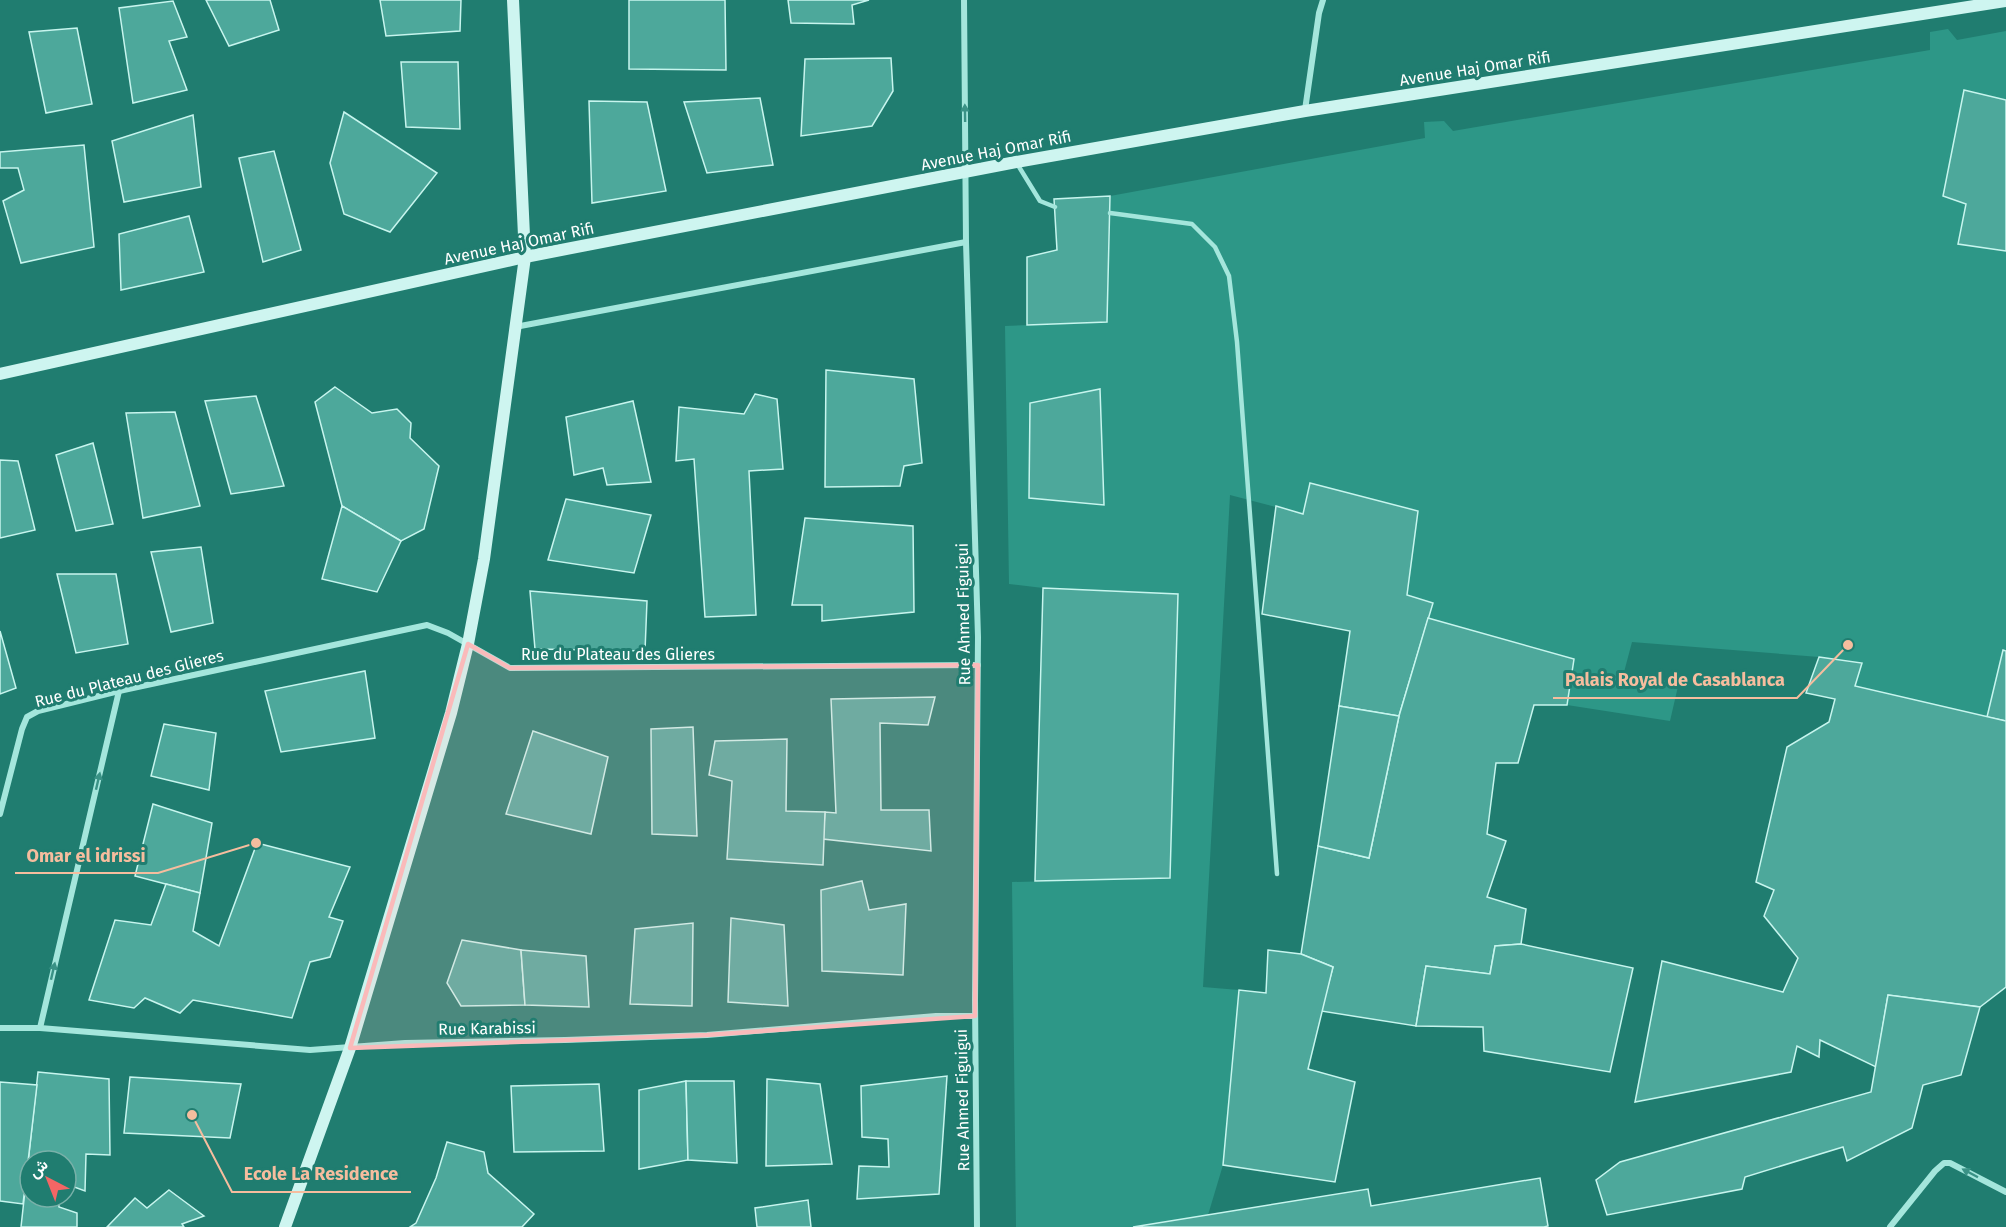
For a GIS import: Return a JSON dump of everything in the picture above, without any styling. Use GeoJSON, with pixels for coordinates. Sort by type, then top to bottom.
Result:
{"type":"FeatureCollection","features":[{"type":"Feature","properties":{"kind":"street"},"geometry":{"type":"LineString","coordinates":[[285,1227],[350,1048],[451,713],[468,644],[484,559],[525,257],[513,0]]}},
{"type":"Feature","properties":{"kind":"street","name":"Rue Ahmed Figuigui"},"geometry":{"type":"LineString","coordinates":[[963,0],[966,242],[978,665],[975,1016],[977,1227]]}},
{"type":"Feature","properties":{"kind":"street"},"geometry":{"type":"LineString","coordinates":[[1305,111],[1319,13],[1323,0]]}},
{"type":"Feature","properties":{"kind":"street","name":"Avenue Haj Omar Rifi"},"geometry":{"type":"LineString","coordinates":[[0,374],[525,257],[1016,162],[1305,111],[2006,1]]}},
{"type":"Feature","properties":{"kind":"street"},"geometry":{"type":"LineString","coordinates":[[514,327],[966,242]]}},
{"type":"Feature","properties":{"kind":"street","name":"Rue du Plateau des Glieres"},"geometry":{"type":"LineString","coordinates":[[0,814],[22,729],[27,717],[38,711],[119,691],[427,625],[448,633],[510,668],[978,665]]}},
{"type":"Feature","properties":{"kind":"street"},"geometry":{"type":"LineString","coordinates":[[40,1028],[119,691]]}},
{"type":"Feature","properties":{"kind":"street","name":"Rue Karabissi"},"geometry":{"type":"LineString","coordinates":[[0,1028],[40,1028],[310,1050],[405,1043],[707,1035],[936,1016],[975,1016]]}},
{"type":"Feature","properties":{"kind":"street"},"geometry":{"type":"LineString","coordinates":[[1890,1227],[1944,1163],[1950,1163],[2006,1192]]}},
{"type":"Feature","properties":{"kind":"lane"},"geometry":{"type":"LineString","coordinates":[[1016,162],[1040,201],[1055,207]]}},
{"type":"Feature","properties":{"kind":"lane"},"geometry":{"type":"LineString","coordinates":[[1110,213],[1192,224],[1215,247],[1229,276],[1238,342],[1277,874]]}},
{"type":"Feature","properties":{"kind":"highlighted area"},"geometry":{"type":"Polygon","coordinates":[[[468,644],[510,668],[978,665],[975,1016],[707,1035],[350,1048],[468,644]]]}},
{"type":"Feature","properties":{"kind":"green space"},"geometry":{"type":"Polygon","coordinates":[[[1948,29],[1957,40],[2006,31],[2006,651],[2003,651],[1987,717],[1855,686],[1862,663],[1819,657],[1632,642],[1623,676],[1679,682],[1670,721],[1567,705],[1574,659],[1428,618],[1433,603],[1407,595],[1418,511],[1310,483],[1303,514],[1230,495],[1203,987],[1239,990],[1223,1165],[1208,1215],[1133,1227],[1016,1227],[1012,882],[1170,878],[1178,595],[1009,584],[1005,326],[1107,322],[1110,196],[1425,138],[1424,122],[1444,121],[1453,131],[1930,50],[1930,32],[1948,29]]]}},
{"type":"Feature","properties":{"kind":"building"},"geometry":{"type":"Polygon","coordinates":[[[206,0],[270,0],[279,30],[229,46],[206,0]]]}},
{"type":"Feature","properties":{"kind":"building"},"geometry":{"type":"Polygon","coordinates":[[[380,0],[461,0],[460,31],[386,36],[380,0]]]}},
{"type":"Feature","properties":{"kind":"building"},"geometry":{"type":"Polygon","coordinates":[[[629,0],[725,0],[726,70],[629,69],[629,0]]]}},
{"type":"Feature","properties":{"kind":"building"},"geometry":{"type":"Polygon","coordinates":[[[788,0],[869,0],[852,5],[854,24],[791,23],[788,0]]]}},
{"type":"Feature","properties":{"kind":"building"},"geometry":{"type":"Polygon","coordinates":[[[173,1],[187,37],[169,41],[187,90],[133,103],[119,8],[173,1]]]}},
{"type":"Feature","properties":{"kind":"building"},"geometry":{"type":"Polygon","coordinates":[[[77,28],[92,104],[46,113],[29,32],[77,28]]]}},
{"type":"Feature","properties":{"kind":"building"},"geometry":{"type":"Polygon","coordinates":[[[891,58],[893,91],[872,126],[801,136],[805,59],[891,58]]]}},
{"type":"Feature","properties":{"kind":"building"},"geometry":{"type":"Polygon","coordinates":[[[401,62],[458,62],[460,129],[406,127],[401,62]]]}},
{"type":"Feature","properties":{"kind":"building"},"geometry":{"type":"Polygon","coordinates":[[[1964,90],[2006,100],[2006,251],[1958,244],[1966,204],[1943,196],[1964,90]]]}},
{"type":"Feature","properties":{"kind":"building"},"geometry":{"type":"Polygon","coordinates":[[[760,98],[773,165],[707,173],[684,102],[760,98]]]}},
{"type":"Feature","properties":{"kind":"building"},"geometry":{"type":"Polygon","coordinates":[[[589,101],[647,102],[666,191],[592,203],[589,101]]]}},
{"type":"Feature","properties":{"kind":"building"},"geometry":{"type":"Polygon","coordinates":[[[344,112],[437,173],[390,232],[344,214],[330,163],[344,112]]]}},
{"type":"Feature","properties":{"kind":"building"},"geometry":{"type":"Polygon","coordinates":[[[193,115],[201,187],[124,202],[112,141],[193,115]]]}},
{"type":"Feature","properties":{"kind":"building"},"geometry":{"type":"Polygon","coordinates":[[[84,145],[94,247],[21,263],[3,201],[24,190],[18,168],[0,168],[0,152],[84,145]]]}},
{"type":"Feature","properties":{"kind":"building"},"geometry":{"type":"Polygon","coordinates":[[[274,151],[301,250],[263,262],[239,158],[274,151]]]}},
{"type":"Feature","properties":{"kind":"building"},"geometry":{"type":"Polygon","coordinates":[[[1110,196],[1107,322],[1027,325],[1027,257],[1057,250],[1054,199],[1110,196]]]}},
{"type":"Feature","properties":{"kind":"building"},"geometry":{"type":"Polygon","coordinates":[[[189,216],[204,272],[121,290],[119,234],[189,216]]]}},
{"type":"Feature","properties":{"kind":"building"},"geometry":{"type":"Polygon","coordinates":[[[826,370],[914,379],[922,463],[904,466],[900,486],[825,487],[826,370]]]}},
{"type":"Feature","properties":{"kind":"building"},"geometry":{"type":"Polygon","coordinates":[[[335,387],[372,413],[397,409],[411,423],[410,438],[439,466],[424,529],[401,541],[342,506],[315,402],[335,387]]]}},
{"type":"Feature","properties":{"kind":"building"},"geometry":{"type":"Polygon","coordinates":[[[1100,389],[1104,505],[1029,498],[1030,403],[1100,389]]]}},
{"type":"Feature","properties":{"kind":"building"},"geometry":{"type":"Polygon","coordinates":[[[755,394],[777,399],[783,469],[749,471],[756,615],[705,617],[694,459],[676,461],[679,407],[744,414],[755,394]]]}},
{"type":"Feature","properties":{"kind":"building"},"geometry":{"type":"Polygon","coordinates":[[[256,396],[284,486],[231,494],[205,401],[256,396]]]}},
{"type":"Feature","properties":{"kind":"building"},"geometry":{"type":"Polygon","coordinates":[[[633,401],[651,482],[607,485],[603,468],[574,475],[566,417],[633,401]]]}},
{"type":"Feature","properties":{"kind":"building"},"geometry":{"type":"Polygon","coordinates":[[[175,412],[200,506],[143,518],[126,413],[175,412]]]}},
{"type":"Feature","properties":{"kind":"building"},"geometry":{"type":"Polygon","coordinates":[[[93,443],[113,524],[76,531],[56,455],[93,443]]]}},
{"type":"Feature","properties":{"kind":"building"},"geometry":{"type":"Polygon","coordinates":[[[0,460],[18,461],[35,530],[0,538],[0,460]]]}},
{"type":"Feature","properties":{"kind":"building"},"geometry":{"type":"Polygon","coordinates":[[[1310,483],[1418,511],[1407,595],[1433,603],[1399,716],[1339,706],[1350,631],[1262,614],[1276,506],[1303,514],[1310,483]]]}},
{"type":"Feature","properties":{"kind":"building"},"geometry":{"type":"Polygon","coordinates":[[[566,499],[651,515],[634,573],[548,560],[566,499]]]}},
{"type":"Feature","properties":{"kind":"building"},"geometry":{"type":"Polygon","coordinates":[[[342,506],[401,541],[377,592],[322,579],[342,506]]]}},
{"type":"Feature","properties":{"kind":"building"},"geometry":{"type":"Polygon","coordinates":[[[805,518],[913,526],[914,612],[822,621],[822,605],[792,605],[805,518]]]}},
{"type":"Feature","properties":{"kind":"building"},"geometry":{"type":"Polygon","coordinates":[[[201,547],[213,623],[171,632],[151,552],[201,547]]]}},
{"type":"Feature","properties":{"kind":"building"},"geometry":{"type":"Polygon","coordinates":[[[57,574],[116,574],[128,644],[76,653],[57,574]]]}},
{"type":"Feature","properties":{"kind":"building"},"geometry":{"type":"Polygon","coordinates":[[[1043,588],[1178,594],[1170,878],[1035,881],[1043,588]]]}},
{"type":"Feature","properties":{"kind":"building"},"geometry":{"type":"Polygon","coordinates":[[[530,591],[647,601],[645,651],[535,649],[530,591]]]}},
{"type":"Feature","properties":{"kind":"building"},"geometry":{"type":"Polygon","coordinates":[[[1428,618],[1574,659],[1567,705],[1534,705],[1518,763],[1496,763],[1487,834],[1506,841],[1487,897],[1526,909],[1521,944],[1495,946],[1490,974],[1426,966],[1416,1026],[1321,1011],[1333,967],[1301,954],[1318,846],[1369,858],[1399,716],[1428,618]]]}},
{"type":"Feature","properties":{"kind":"building"},"geometry":{"type":"Polygon","coordinates":[[[0,631],[16,688],[0,694],[0,631]]]}},
{"type":"Feature","properties":{"kind":"building"},"geometry":{"type":"Polygon","coordinates":[[[2003,650],[2006,651],[2006,721],[1987,717],[2003,650]]]}},
{"type":"Feature","properties":{"kind":"building"},"geometry":{"type":"Polygon","coordinates":[[[1819,657],[1862,663],[1855,686],[2006,721],[2006,987],[1980,1007],[1888,995],[1876,1067],[1820,1040],[1819,1057],[1797,1046],[1791,1072],[1635,1102],[1662,961],[1783,992],[1798,958],[1764,916],[1774,890],[1756,882],[1787,747],[1829,722],[1835,699],[1806,693],[1819,657]]]}},
{"type":"Feature","properties":{"kind":"building"},"geometry":{"type":"Polygon","coordinates":[[[365,671],[375,738],[281,752],[265,691],[365,671]]]}},
{"type":"Feature","properties":{"kind":"building"},"geometry":{"type":"Polygon","coordinates":[[[935,697],[928,725],[880,723],[881,810],[929,810],[931,851],[823,839],[825,812],[836,813],[831,699],[935,697]]]}},
{"type":"Feature","properties":{"kind":"building"},"geometry":{"type":"Polygon","coordinates":[[[1339,706],[1399,716],[1369,858],[1318,846],[1339,706]]]}},
{"type":"Feature","properties":{"kind":"building"},"geometry":{"type":"Polygon","coordinates":[[[164,724],[216,733],[209,790],[151,776],[164,724]]]}},
{"type":"Feature","properties":{"kind":"building"},"geometry":{"type":"Polygon","coordinates":[[[693,727],[697,836],[652,834],[651,729],[693,727]]]}},
{"type":"Feature","properties":{"kind":"building"},"geometry":{"type":"Polygon","coordinates":[[[533,731],[608,757],[591,834],[506,814],[533,731]]]}},
{"type":"Feature","properties":{"kind":"building"},"geometry":{"type":"Polygon","coordinates":[[[787,739],[786,811],[825,812],[823,865],[727,859],[732,781],[709,775],[715,741],[787,739]]]}},
{"type":"Feature","properties":{"kind":"building"},"geometry":{"type":"Polygon","coordinates":[[[153,804],[212,823],[200,893],[135,876],[153,804]]]}},
{"type":"Feature","properties":{"kind":"building"},"geometry":{"type":"Polygon","coordinates":[[[257,843],[350,867],[329,917],[343,921],[330,957],[310,962],[292,1018],[193,1000],[180,1013],[145,998],[134,1008],[89,1000],[115,920],[151,925],[166,884],[200,893],[193,931],[219,946],[257,843]]]}},
{"type":"Feature","properties":{"kind":"building"},"geometry":{"type":"Polygon","coordinates":[[[862,881],[869,910],[906,904],[903,975],[822,971],[821,890],[862,881]]]}},
{"type":"Feature","properties":{"kind":"building"},"geometry":{"type":"Polygon","coordinates":[[[731,918],[784,925],[788,1006],[728,1002],[731,918]]]}},
{"type":"Feature","properties":{"kind":"building"},"geometry":{"type":"Polygon","coordinates":[[[693,923],[692,1006],[630,1004],[635,929],[693,923]]]}},
{"type":"Feature","properties":{"kind":"building"},"geometry":{"type":"Polygon","coordinates":[[[462,940],[521,950],[525,1005],[461,1006],[447,983],[462,940]]]}},
{"type":"Feature","properties":{"kind":"building"},"geometry":{"type":"Polygon","coordinates":[[[1521,944],[1633,968],[1610,1072],[1484,1051],[1483,1027],[1416,1026],[1426,966],[1490,974],[1495,946],[1521,944]]]}},
{"type":"Feature","properties":{"kind":"building"},"geometry":{"type":"Polygon","coordinates":[[[521,950],[586,956],[589,1007],[525,1005],[521,950]]]}},
{"type":"Feature","properties":{"kind":"building"},"geometry":{"type":"Polygon","coordinates":[[[1268,950],[1301,954],[1333,967],[1308,1069],[1355,1082],[1335,1182],[1223,1165],[1239,990],[1266,993],[1268,950]]]}},
{"type":"Feature","properties":{"kind":"building"},"geometry":{"type":"Polygon","coordinates":[[[1888,995],[1980,1007],[1961,1075],[1923,1085],[1912,1128],[1847,1161],[1843,1147],[1745,1177],[1742,1189],[1607,1215],[1596,1180],[1620,1162],[1871,1092],[1888,995]]]}},
{"type":"Feature","properties":{"kind":"building"},"geometry":{"type":"Polygon","coordinates":[[[38,1072],[109,1079],[110,1155],[86,1154],[85,1191],[78,1188],[78,1149],[30,1149],[38,1072]]]}},
{"type":"Feature","properties":{"kind":"building"},"geometry":{"type":"Polygon","coordinates":[[[947,1076],[939,1194],[857,1199],[859,1166],[889,1167],[888,1139],[862,1137],[861,1086],[947,1076]]]}},
{"type":"Feature","properties":{"kind":"building"},"geometry":{"type":"Polygon","coordinates":[[[130,1077],[241,1084],[230,1138],[124,1133],[130,1077]]]}},
{"type":"Feature","properties":{"kind":"building"},"geometry":{"type":"Polygon","coordinates":[[[767,1079],[820,1084],[832,1164],[766,1166],[767,1079]]]}},
{"type":"Feature","properties":{"kind":"building"},"geometry":{"type":"Polygon","coordinates":[[[686,1081],[688,1160],[639,1169],[639,1090],[686,1081]]]}},
{"type":"Feature","properties":{"kind":"building"},"geometry":{"type":"Polygon","coordinates":[[[686,1081],[734,1081],[737,1163],[688,1160],[686,1081]]]}},
{"type":"Feature","properties":{"kind":"building"},"geometry":{"type":"Polygon","coordinates":[[[0,1082],[37,1085],[29,1149],[18,1149],[18,1203],[0,1201],[0,1082]]]}},
{"type":"Feature","properties":{"kind":"building"},"geometry":{"type":"Polygon","coordinates":[[[599,1084],[604,1151],[514,1152],[511,1086],[599,1084]]]}},
{"type":"Feature","properties":{"kind":"building"},"geometry":{"type":"Polygon","coordinates":[[[447,1142],[484,1152],[488,1173],[534,1214],[522,1227],[410,1227],[416,1223],[436,1178],[447,1142]]]}},
{"type":"Feature","properties":{"kind":"building"},"geometry":{"type":"Polygon","coordinates":[[[1540,1178],[1548,1226],[1544,1227],[1133,1227],[1368,1189],[1371,1206],[1540,1178]]]}},
{"type":"Feature","properties":{"kind":"building"},"geometry":{"type":"Polygon","coordinates":[[[169,1190],[204,1216],[182,1224],[184,1227],[107,1227],[135,1198],[147,1208],[169,1190]]]}},
{"type":"Feature","properties":{"kind":"building"},"geometry":{"type":"Polygon","coordinates":[[[808,1200],[811,1227],[757,1227],[755,1208],[808,1200]]]}},
{"type":"Feature","properties":{"kind":"building"},"geometry":{"type":"Polygon","coordinates":[[[23,1209],[65,1209],[77,1213],[77,1227],[21,1227],[23,1209]]]}},
{"type":"Feature","properties":{"kind":"place","name":"Palais Royal de Casablanca"},"geometry":{"type":"Point","coordinates":[1848,645]}},
{"type":"Feature","properties":{"kind":"place","name":"Omar el idrissi"},"geometry":{"type":"Point","coordinates":[256,843]}},
{"type":"Feature","properties":{"kind":"place","name":"Ecole La Residence"},"geometry":{"type":"Point","coordinates":[192,1115]}}]}
